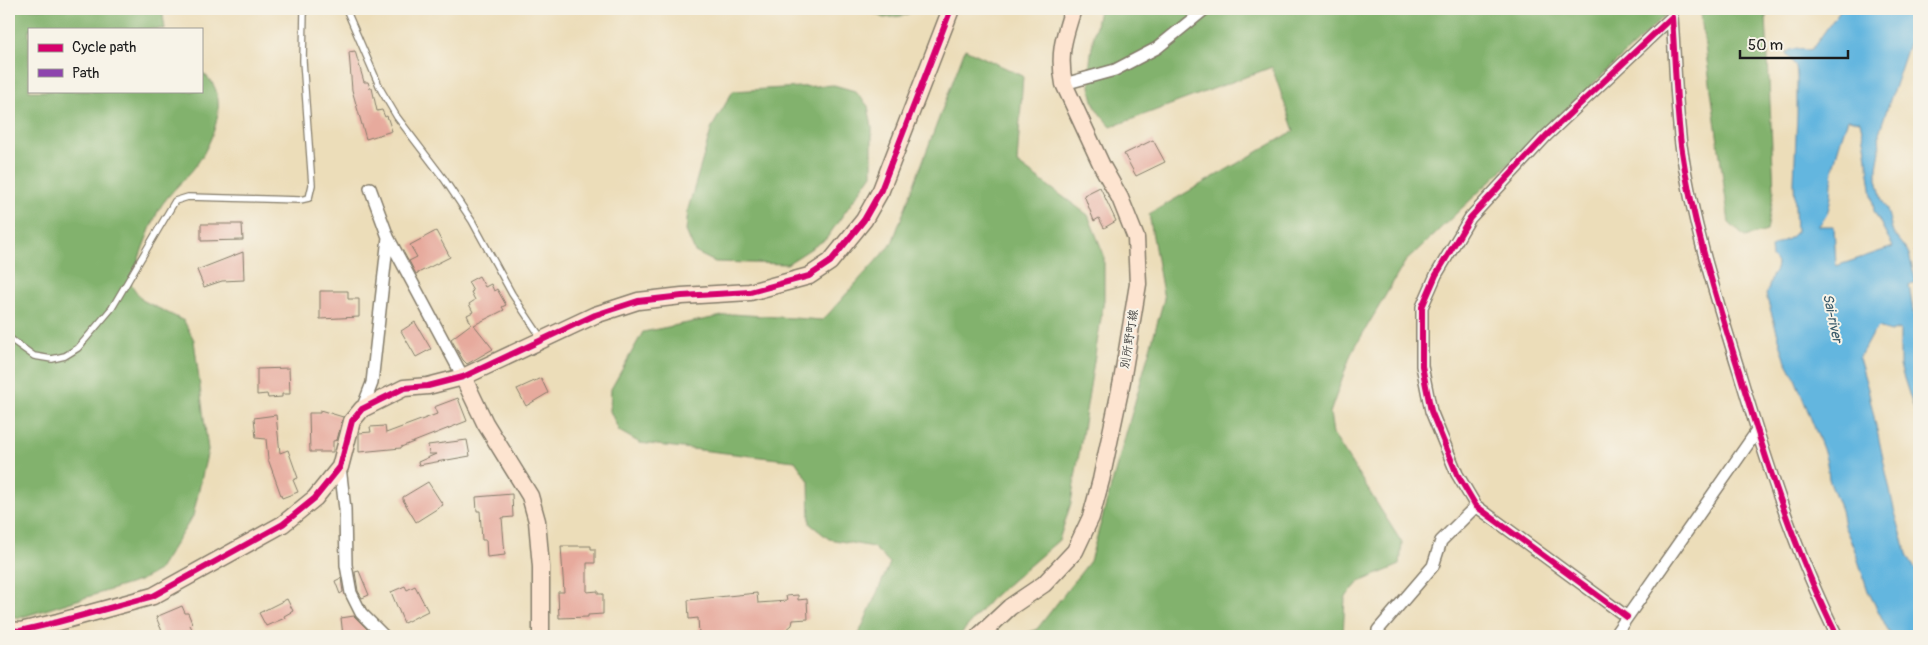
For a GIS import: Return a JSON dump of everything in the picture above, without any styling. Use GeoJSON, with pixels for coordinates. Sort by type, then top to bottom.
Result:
{"type":"FeatureCollection","features":[{"type":"Feature","properties":{"kind":"street"},"geometry":{"type":"LineString","coordinates":[[362,409],[404,388],[428,386],[463,376],[595,315],[638,301],[750,292],[809,276],[830,262],[864,220],[881,190],[951,9]]}},
{"type":"Feature","properties":{"kind":"street","name":"別所野町線"},"geometry":{"type":"LineString","coordinates":[[978,636],[1010,607],[1044,584],[1074,551],[1091,517],[1101,480],[1122,381],[1138,284],[1136,238],[1120,198],[1102,166],[1064,84],[1061,70],[1061,50],[1073,9]]}},
{"type":"Feature","properties":{"kind":"street"},"geometry":{"type":"LineString","coordinates":[[1064,84],[1115,70],[1157,48],[1205,9]]}},
{"type":"Feature","properties":{"kind":"street"},"geometry":{"type":"LineString","coordinates":[[1627,617],[1476,506],[1458,474],[1431,411],[1422,366],[1422,307],[1436,274],[1470,218],[1546,136],[1672,17],[1681,144],[1692,206],[1710,277],[1764,454],[1815,592],[1837,636]]}},
{"type":"Feature","properties":{"kind":"street"},"geometry":{"type":"LineString","coordinates":[[370,188],[388,237],[463,376],[485,423],[530,496],[537,521],[541,567],[541,636]]}},
{"type":"Feature","properties":{"kind":"street"},"geometry":{"type":"LineString","coordinates":[[384,636],[361,613],[350,592],[346,564],[345,509],[340,467],[352,421],[362,409],[372,382],[388,237]]}},
{"type":"Feature","properties":{"kind":"street"},"geometry":{"type":"LineString","coordinates":[[1614,636],[1757,431]]}},
{"type":"Feature","properties":{"kind":"street"},"geometry":{"type":"LineString","coordinates":[[9,630],[20,631],[153,596],[283,524],[315,498],[340,467]]}},
{"type":"Feature","properties":{"kind":"street"},"geometry":{"type":"LineString","coordinates":[[1378,636],[1378,630],[1433,566],[1441,541],[1476,506]]}},
{"type":"Feature","properties":{"kind":"lane"},"geometry":{"type":"LineString","coordinates":[[9,338],[34,356],[52,359],[65,356],[78,348],[112,308],[175,201],[188,197],[300,200],[309,198],[312,186],[303,61],[304,9]]}},
{"type":"Feature","properties":{"kind":"lane"},"geometry":{"type":"LineString","coordinates":[[346,9],[381,90],[396,117],[444,180],[472,221],[512,294],[542,339]]}},
{"type":"Feature","properties":{"kind":"green space"},"geometry":{"type":"Polygon","coordinates":[[[9,9],[162,9],[165,28],[28,28],[28,92],[202,92],[202,73],[210,80],[216,90],[218,113],[212,137],[196,165],[158,211],[130,283],[142,300],[184,321],[194,340],[208,450],[193,516],[158,571],[139,581],[19,618],[9,615],[9,9]]]}},
{"type":"Feature","properties":{"kind":"green space"},"geometry":{"type":"Polygon","coordinates":[[[865,9],[911,9],[908,15],[884,18],[865,9]]]}},
{"type":"Feature","properties":{"kind":"green space"},"geometry":{"type":"Polygon","coordinates":[[[1099,9],[1672,9],[1405,262],[1351,354],[1330,413],[1333,434],[1402,543],[1400,565],[1359,582],[1345,598],[1343,636],[1020,636],[1037,629],[1090,561],[1164,299],[1149,214],[1294,131],[1272,67],[1111,127],[1096,108],[1090,84],[1090,59],[1099,9]]]}},
{"type":"Feature","properties":{"kind":"green space"},"geometry":{"type":"Polygon","coordinates":[[[1700,9],[1767,9],[1774,190],[1767,231],[1745,237],[1729,223],[1700,9]]]}},
{"type":"Feature","properties":{"kind":"green space"},"geometry":{"type":"Polygon","coordinates":[[[965,49],[1023,76],[1017,163],[1088,215],[1104,255],[1104,300],[1071,503],[1059,540],[991,599],[959,636],[858,636],[890,563],[873,547],[829,539],[810,524],[809,481],[795,461],[640,443],[619,431],[610,411],[611,389],[643,332],[732,314],[823,320],[892,243],[965,49]]]}},
{"type":"Feature","properties":{"kind":"green space"},"geometry":{"type":"Polygon","coordinates":[[[834,85],[855,91],[868,106],[872,127],[872,174],[826,239],[787,264],[715,262],[695,252],[686,231],[688,209],[712,127],[733,91],[834,85]]]}},
{"type":"Feature","properties":{"kind":"water","name":"Sai-river"},"geometry":{"type":"Polygon","coordinates":[[[1841,9],[1919,9],[1919,14],[1879,133],[1880,151],[1877,179],[1893,233],[1909,254],[1916,282],[1909,285],[1919,350],[1919,425],[1900,366],[1900,329],[1890,332],[1879,327],[1872,334],[1859,358],[1868,389],[1894,509],[1908,557],[1919,576],[1919,636],[1891,636],[1868,591],[1829,479],[1823,449],[1794,376],[1785,359],[1766,295],[1777,263],[1772,258],[1771,248],[1796,232],[1794,182],[1797,77],[1796,67],[1786,53],[1792,49],[1812,49],[1841,9]],[[1848,119],[1834,164],[1831,197],[1827,213],[1818,226],[1834,226],[1836,266],[1893,247],[1874,211],[1860,121],[1848,119]]]}},
{"type":"Feature","properties":{"kind":"building"},"geometry":{"type":"Polygon","coordinates":[[[355,51],[364,82],[368,82],[370,88],[372,88],[377,111],[382,110],[385,117],[387,116],[392,131],[366,139],[352,90],[349,52],[355,51]]]}},
{"type":"Feature","properties":{"kind":"building"},"geometry":{"type":"Polygon","coordinates":[[[1153,140],[1165,162],[1136,176],[1124,154],[1153,140]]]}},
{"type":"Feature","properties":{"kind":"building"},"geometry":{"type":"Polygon","coordinates":[[[1100,187],[1116,221],[1104,228],[1099,218],[1094,221],[1084,195],[1100,187]]]}},
{"type":"Feature","properties":{"kind":"building"},"geometry":{"type":"Polygon","coordinates":[[[201,224],[242,224],[243,240],[201,241],[201,224]]]}},
{"type":"Feature","properties":{"kind":"building"},"geometry":{"type":"Polygon","coordinates":[[[436,231],[450,257],[416,274],[409,261],[417,257],[410,245],[436,231]]]}},
{"type":"Feature","properties":{"kind":"building"},"geometry":{"type":"Polygon","coordinates":[[[243,252],[244,280],[222,281],[204,287],[197,270],[243,252]]]}},
{"type":"Feature","properties":{"kind":"building"},"geometry":{"type":"Polygon","coordinates":[[[479,276],[485,287],[491,284],[494,291],[497,289],[506,305],[502,307],[504,310],[474,325],[493,349],[467,364],[451,339],[471,324],[467,315],[473,312],[469,304],[475,300],[468,282],[479,276]]]}},
{"type":"Feature","properties":{"kind":"building"},"geometry":{"type":"Polygon","coordinates":[[[320,291],[348,291],[348,299],[359,299],[359,317],[320,319],[320,291]]]}},
{"type":"Feature","properties":{"kind":"building"},"geometry":{"type":"Polygon","coordinates":[[[415,322],[431,349],[416,357],[401,331],[415,322]]]}},
{"type":"Feature","properties":{"kind":"building"},"geometry":{"type":"Polygon","coordinates":[[[289,368],[290,394],[282,394],[282,397],[268,398],[267,394],[257,395],[257,369],[289,368]]]}},
{"type":"Feature","properties":{"kind":"building"},"geometry":{"type":"Polygon","coordinates":[[[541,378],[548,393],[526,406],[517,389],[541,378]]]}},
{"type":"Feature","properties":{"kind":"building"},"geometry":{"type":"Polygon","coordinates":[[[458,398],[467,421],[401,448],[359,452],[359,433],[371,432],[370,427],[385,426],[386,433],[437,414],[434,407],[458,398]]]}},
{"type":"Feature","properties":{"kind":"building"},"geometry":{"type":"Polygon","coordinates":[[[320,410],[343,417],[337,440],[333,441],[333,452],[310,452],[309,413],[320,413],[320,410]]]}},
{"type":"Feature","properties":{"kind":"building"},"geometry":{"type":"Polygon","coordinates":[[[276,415],[280,453],[288,450],[298,478],[293,480],[298,492],[282,498],[268,459],[266,439],[256,438],[254,418],[276,415]]]}},
{"type":"Feature","properties":{"kind":"building"},"geometry":{"type":"Polygon","coordinates":[[[467,440],[470,456],[419,465],[418,462],[436,454],[429,454],[428,445],[467,440]]]}},
{"type":"Feature","properties":{"kind":"building"},"geometry":{"type":"Polygon","coordinates":[[[428,482],[443,505],[416,522],[403,497],[428,482]]]}},
{"type":"Feature","properties":{"kind":"building"},"geometry":{"type":"Polygon","coordinates":[[[512,494],[513,517],[502,518],[505,555],[487,557],[486,540],[482,540],[480,511],[477,511],[476,497],[512,494]]]}},
{"type":"Feature","properties":{"kind":"building"},"geometry":{"type":"Polygon","coordinates":[[[561,546],[591,546],[591,549],[595,549],[595,563],[587,563],[587,592],[598,591],[598,594],[603,594],[603,614],[588,615],[588,617],[559,618],[558,592],[564,592],[561,546]]]}},
{"type":"Feature","properties":{"kind":"building"},"geometry":{"type":"Polygon","coordinates":[[[359,571],[369,595],[362,598],[358,591],[355,572],[359,571]]]}},
{"type":"Feature","properties":{"kind":"building"},"geometry":{"type":"Polygon","coordinates":[[[341,578],[343,592],[340,594],[335,581],[341,578]]]}},
{"type":"Feature","properties":{"kind":"building"},"geometry":{"type":"Polygon","coordinates":[[[405,586],[407,590],[415,586],[428,611],[404,623],[391,592],[405,586]]]}},
{"type":"Feature","properties":{"kind":"building"},"geometry":{"type":"Polygon","coordinates":[[[757,593],[758,603],[787,601],[786,596],[798,595],[798,600],[807,599],[808,619],[793,620],[792,625],[785,631],[786,636],[712,636],[712,634],[699,634],[698,618],[689,619],[688,600],[757,593]]]}},
{"type":"Feature","properties":{"kind":"building"},"geometry":{"type":"Polygon","coordinates":[[[287,599],[293,611],[284,616],[285,618],[266,626],[259,613],[287,599]]]}},
{"type":"Feature","properties":{"kind":"building"},"geometry":{"type":"Polygon","coordinates":[[[182,606],[185,613],[188,613],[193,631],[180,636],[164,636],[156,617],[182,606]]]}},
{"type":"Feature","properties":{"kind":"building"},"geometry":{"type":"Polygon","coordinates":[[[354,616],[374,636],[343,636],[341,618],[354,616]]]}},
{"type":"Feature","properties":{"kind":"marked path"},"geometry":{"type":"LineString","coordinates":[[1919,243],[1917,250],[1919,256]]}},
{"type":"Feature","properties":{"kind":"cycle path"},"geometry":{"type":"LineString","coordinates":[[9,630],[20,631],[153,596],[283,524],[315,498],[340,467],[352,421],[362,409],[404,388],[428,386],[463,377],[595,315],[638,301],[750,292],[809,276],[830,262],[864,220],[881,190],[951,9]]}},
{"type":"Feature","properties":{"kind":"cycle path"},"geometry":{"type":"LineString","coordinates":[[1627,617],[1476,506],[1457,474],[1431,411],[1422,366],[1422,307],[1436,275],[1470,218],[1546,136],[1672,17],[1681,145],[1691,202],[1706,259],[1749,405],[1782,506],[1808,572],[1837,636]]}}]}
